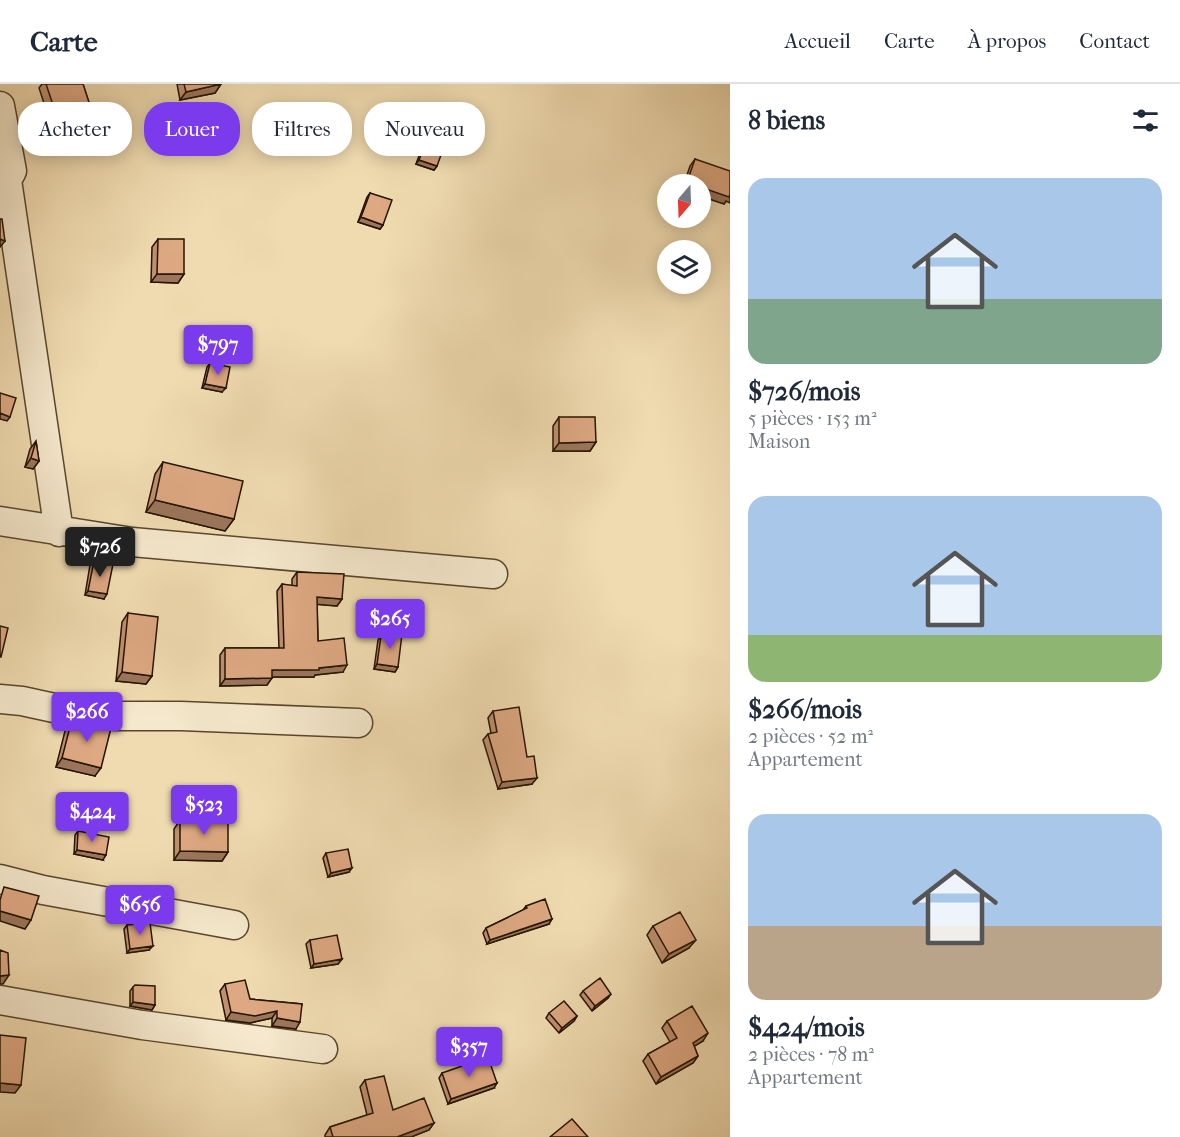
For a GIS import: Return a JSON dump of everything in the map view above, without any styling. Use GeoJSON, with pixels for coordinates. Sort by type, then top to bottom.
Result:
{"type":"FeatureCollection","features":[{"type":"Feature","properties":{"kind":"street"},"geometry":{"type":"LineString","coordinates":[[0,106],[12,171],[3,179],[59,531]]}},
{"type":"Feature","properties":{"kind":"street"},"geometry":{"type":"LineString","coordinates":[[0,521],[132,542],[493,574]]}},
{"type":"Feature","properties":{"kind":"street"},"geometry":{"type":"LineString","coordinates":[[0,699],[22,700],[68,711],[116,716],[181,716],[358,723]]}},
{"type":"Feature","properties":{"kind":"street"},"geometry":{"type":"LineString","coordinates":[[0,879],[43,890],[234,925]]}},
{"type":"Feature","properties":{"kind":"street"},"geometry":{"type":"LineString","coordinates":[[0,1000],[142,1025],[323,1049]]}},
{"type":"Feature","properties":{"kind":"building"},"geometry":{"type":"Polygon","coordinates":[[[46,84],[83,84],[89,102],[52,102],[46,84]]]}},
{"type":"Feature","properties":{"kind":"building"},"geometry":{"type":"Polygon","coordinates":[[[184,84],[221,84],[186,92],[184,84]]]}},
{"type":"Feature","properties":{"kind":"building"},"geometry":{"type":"Polygon","coordinates":[[[420,156],[441,156],[437,166],[419,160],[420,156]]]}},
{"type":"Feature","properties":{"kind":"building"},"geometry":{"type":"Polygon","coordinates":[[[695,159],[730,171],[729,197],[711,191],[711,174],[690,174],[695,159]]]}},
{"type":"Feature","properties":{"kind":"building"},"geometry":{"type":"Polygon","coordinates":[[[370,193],[392,200],[383,225],[361,217],[370,193]]]}},
{"type":"Feature","properties":{"kind":"building"},"geometry":{"type":"Polygon","coordinates":[[[0,219],[2,219],[5,241],[0,239],[0,219]]]}},
{"type":"Feature","properties":{"kind":"building"},"geometry":{"type":"Polygon","coordinates":[[[158,239],[184,239],[184,274],[157,274],[158,239]]]}},
{"type":"Feature","properties":{"kind":"building"},"geometry":{"type":"Polygon","coordinates":[[[210,363],[230,367],[226,388],[205,384],[210,363]]]}},
{"type":"Feature","properties":{"kind":"building"},"geometry":{"type":"Polygon","coordinates":[[[0,393],[16,398],[10,417],[0,413],[0,393]]]}},
{"type":"Feature","properties":{"kind":"building"},"geometry":{"type":"Polygon","coordinates":[[[559,417],[595,417],[596,442],[559,443],[559,417]]]}},
{"type":"Feature","properties":{"kind":"building"},"geometry":{"type":"Polygon","coordinates":[[[36,441],[39,461],[31,458],[36,441]]]}},
{"type":"Feature","properties":{"kind":"building"},"geometry":{"type":"Polygon","coordinates":[[[163,462],[243,481],[234,519],[155,500],[163,462]]]}},
{"type":"Feature","properties":{"kind":"building"},"geometry":{"type":"Polygon","coordinates":[[[94,561],[113,564],[107,594],[88,591],[94,561]]]}},
{"type":"Feature","properties":{"kind":"building"},"geometry":{"type":"Polygon","coordinates":[[[297,572],[344,574],[342,599],[317,597],[318,641],[344,638],[347,665],[319,668],[319,670],[272,670],[272,678],[225,679],[225,648],[284,648],[282,584],[297,586],[297,572]]]}},
{"type":"Feature","properties":{"kind":"building"},"geometry":{"type":"Polygon","coordinates":[[[128,613],[158,617],[152,676],[122,672],[128,613]]]}},
{"type":"Feature","properties":{"kind":"building"},"geometry":{"type":"Polygon","coordinates":[[[0,626],[8,628],[1,657],[0,657],[0,626]]]}},
{"type":"Feature","properties":{"kind":"building"},"geometry":{"type":"Polygon","coordinates":[[[402,634],[398,667],[377,664],[381,636],[402,634]]]}},
{"type":"Feature","properties":{"kind":"building"},"geometry":{"type":"Polygon","coordinates":[[[519,707],[527,757],[534,756],[537,778],[502,782],[488,734],[497,732],[493,711],[519,707]]]}},
{"type":"Feature","properties":{"kind":"building"},"geometry":{"type":"Polygon","coordinates":[[[72,719],[111,728],[101,768],[62,758],[72,719]]]}},
{"type":"Feature","properties":{"kind":"building"},"geometry":{"type":"Polygon","coordinates":[[[180,820],[228,821],[228,852],[180,851],[180,820]]]}},
{"type":"Feature","properties":{"kind":"building"},"geometry":{"type":"Polygon","coordinates":[[[78,831],[109,837],[106,855],[77,850],[78,831]]]}},
{"type":"Feature","properties":{"kind":"building"},"geometry":{"type":"Polygon","coordinates":[[[348,849],[352,868],[331,873],[326,853],[348,849]]]}},
{"type":"Feature","properties":{"kind":"building"},"geometry":{"type":"Polygon","coordinates":[[[4,887],[39,896],[31,920],[0,911],[0,900],[4,887]]]}},
{"type":"Feature","properties":{"kind":"building"},"geometry":{"type":"Polygon","coordinates":[[[545,899],[552,919],[490,940],[486,928],[527,908],[526,906],[545,899]]]}},
{"type":"Feature","properties":{"kind":"building"},"geometry":{"type":"Polygon","coordinates":[[[680,912],[696,940],[669,954],[653,926],[680,912]]]}},
{"type":"Feature","properties":{"kind":"building"},"geometry":{"type":"Polygon","coordinates":[[[150,923],[153,946],[130,949],[127,925],[150,923]]]}},
{"type":"Feature","properties":{"kind":"building"},"geometry":{"type":"Polygon","coordinates":[[[337,935],[342,959],[314,964],[310,940],[337,935]]]}},
{"type":"Feature","properties":{"kind":"building"},"geometry":{"type":"Polygon","coordinates":[[[0,950],[8,953],[9,975],[0,976],[0,950]]]}},
{"type":"Feature","properties":{"kind":"building"},"geometry":{"type":"Polygon","coordinates":[[[600,978],[611,994],[595,1006],[583,991],[600,978]]]}},
{"type":"Feature","properties":{"kind":"building"},"geometry":{"type":"Polygon","coordinates":[[[245,980],[250,999],[302,1004],[300,1022],[277,1018],[277,1011],[255,1016],[231,1012],[225,984],[245,980]]]}},
{"type":"Feature","properties":{"kind":"building"},"geometry":{"type":"Polygon","coordinates":[[[135,985],[155,986],[155,1005],[133,1002],[135,985]]]}},
{"type":"Feature","properties":{"kind":"building"},"geometry":{"type":"Polygon","coordinates":[[[564,1001],[577,1016],[562,1028],[549,1013],[564,1001]]]}},
{"type":"Feature","properties":{"kind":"building"},"geometry":{"type":"Polygon","coordinates":[[[692,1006],[708,1033],[693,1043],[698,1056],[661,1077],[648,1054],[677,1038],[667,1021],[692,1006]]]}},
{"type":"Feature","properties":{"kind":"building"},"geometry":{"type":"Polygon","coordinates":[[[0,1035],[26,1038],[21,1085],[0,1083],[0,1035]]]}},
{"type":"Feature","properties":{"kind":"building"},"geometry":{"type":"Polygon","coordinates":[[[488,1057],[497,1083],[451,1099],[442,1073],[488,1057]]]}},
{"type":"Feature","properties":{"kind":"building"},"geometry":{"type":"Polygon","coordinates":[[[384,1076],[393,1110],[424,1098],[434,1123],[397,1137],[333,1137],[330,1127],[373,1113],[365,1080],[384,1076]]]}},
{"type":"Feature","properties":{"kind":"building"},"geometry":{"type":"Polygon","coordinates":[[[572,1119],[588,1137],[550,1137],[572,1119]]]}}]}
